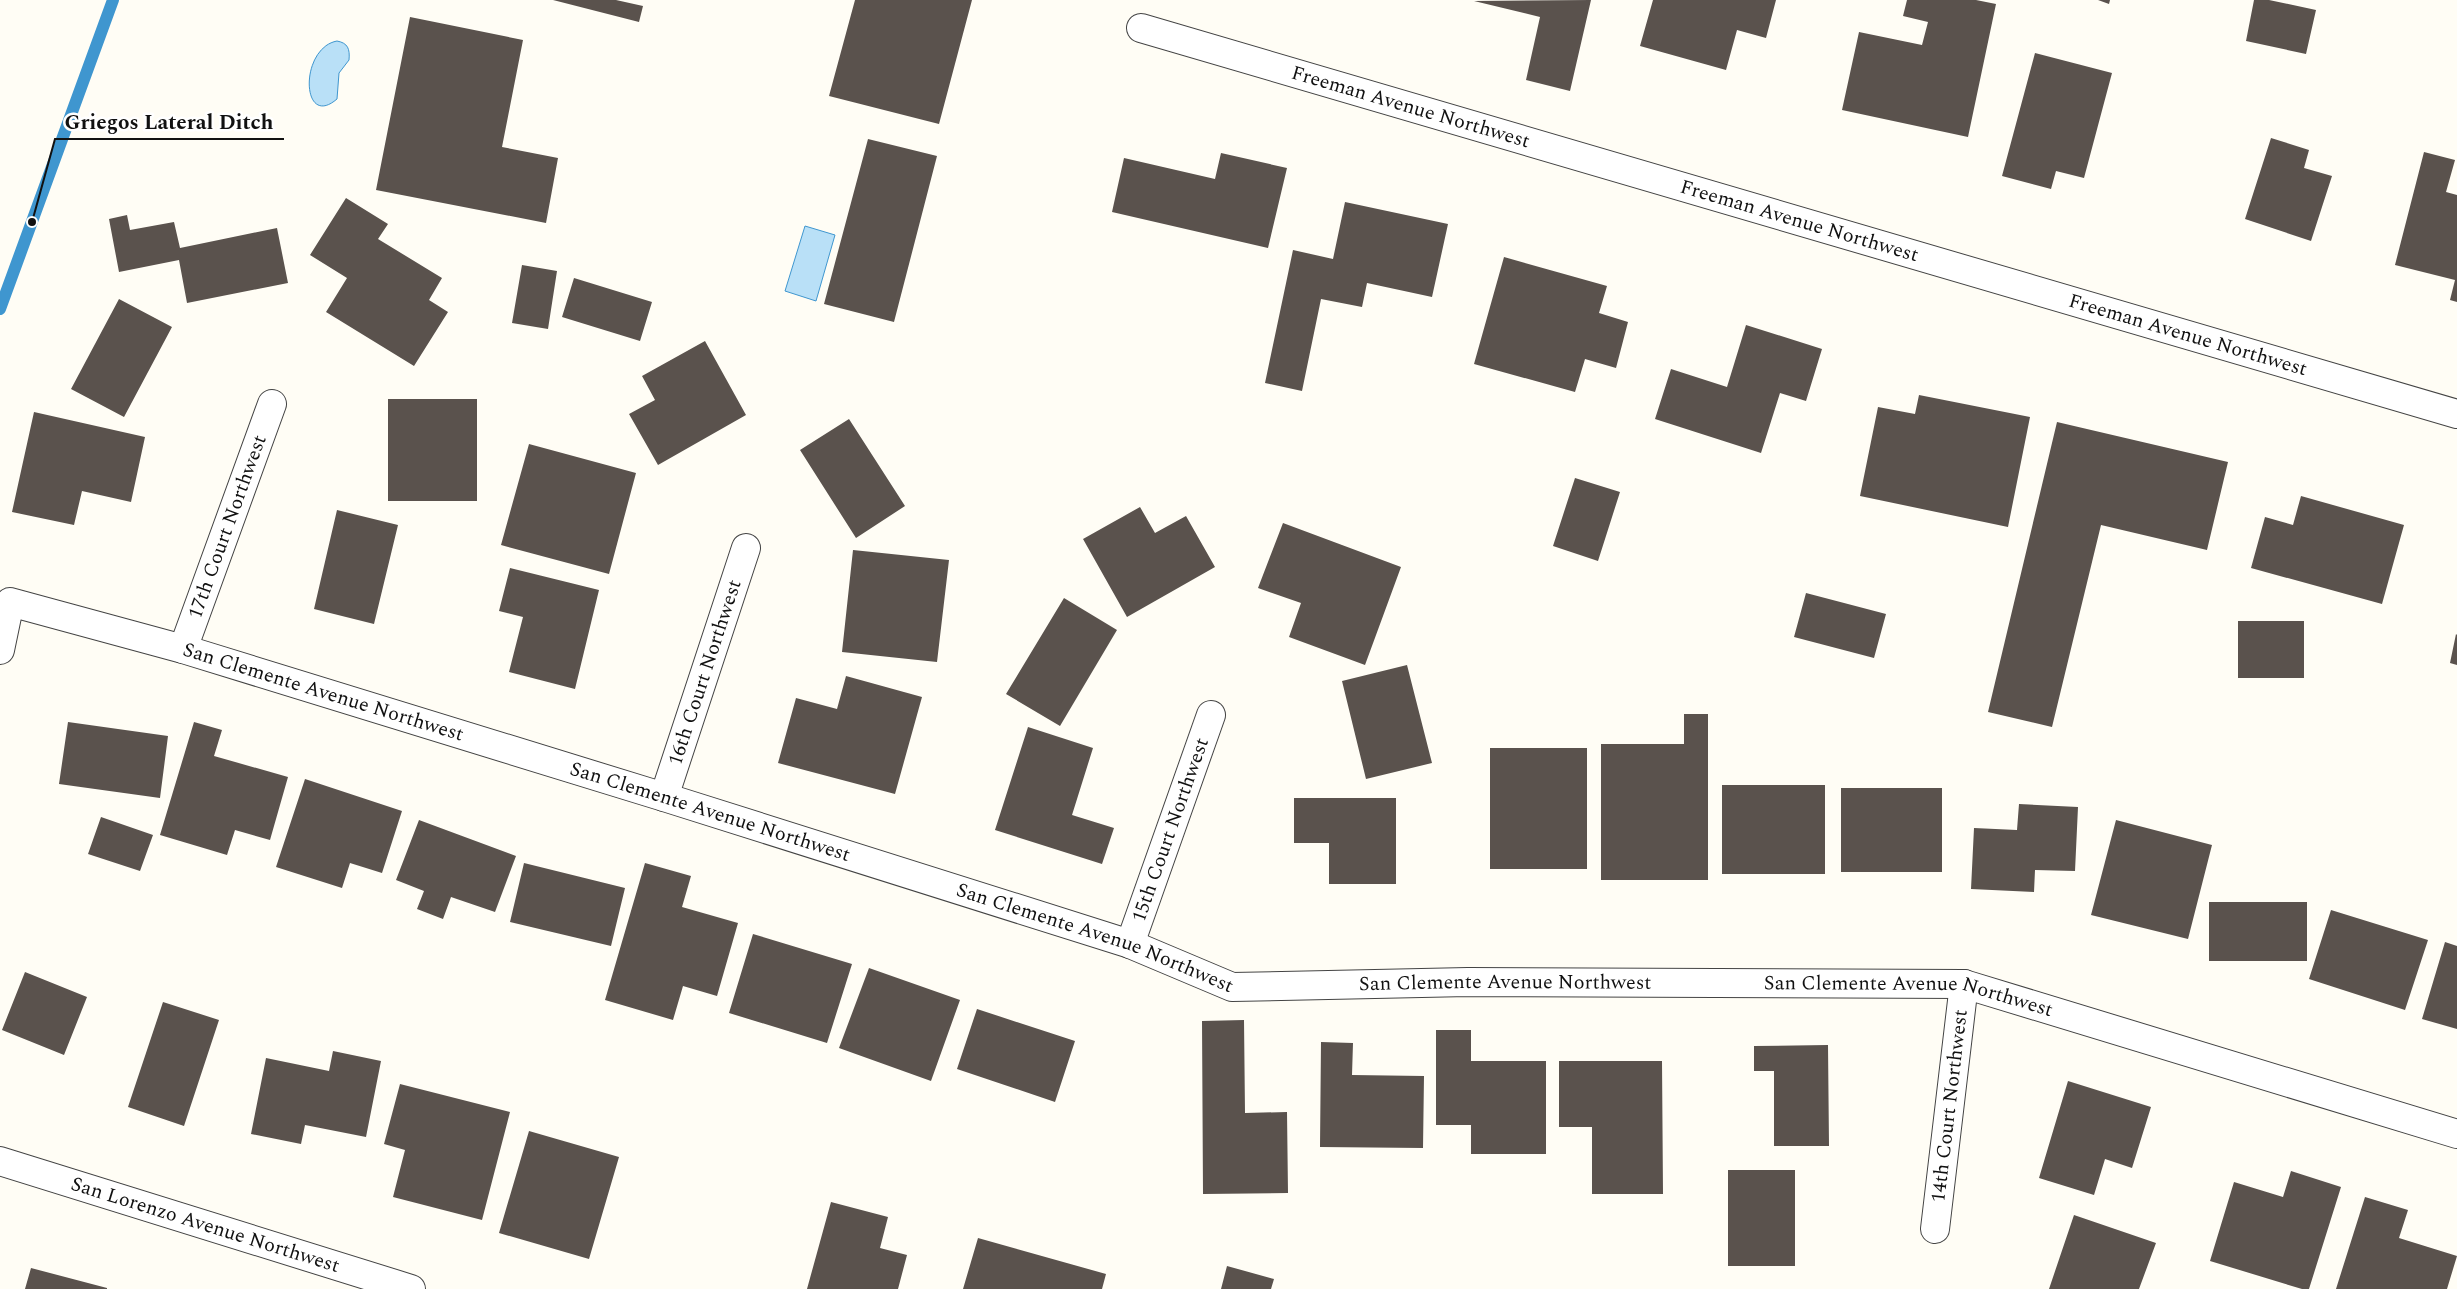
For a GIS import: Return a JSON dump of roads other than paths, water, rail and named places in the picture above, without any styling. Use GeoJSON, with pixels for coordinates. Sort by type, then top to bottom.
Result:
{"type":"FeatureCollection","features":[{"type":"Feature","properties":{"kind":"street","name":"Freeman Avenue Northwest"},"geometry":{"type":"LineString","coordinates":[[1141,28],[2457,414]]}},
{"type":"Feature","properties":{"kind":"street","name":"17th Court Northwest"},"geometry":{"type":"LineString","coordinates":[[183,649],[272,404]]}},
{"type":"Feature","properties":{"kind":"street","name":"16th Court Northwest"},"geometry":{"type":"LineString","coordinates":[[664,796],[746,548]]}},
{"type":"Feature","properties":{"kind":"street","name":"San Clemente Avenue Northwest"},"geometry":{"type":"LineString","coordinates":[[0,650],[10,602],[183,649],[664,796],[1130,944],[1232,987],[1468,982],[1964,984],[2457,1134]]}},
{"type":"Feature","properties":{"kind":"street","name":"15th Court Northwest"},"geometry":{"type":"LineString","coordinates":[[1130,944],[1211,715]]}},
{"type":"Feature","properties":{"kind":"street","name":"14th Court Northwest"},"geometry":{"type":"LineString","coordinates":[[1935,1229],[1964,984]]}},
{"type":"Feature","properties":{"kind":"street","name":"San Lorenzo Avenue Northwest"},"geometry":{"type":"LineString","coordinates":[[0,1161],[411,1289]]}},
{"type":"Feature","properties":{"kind":"water"},"geometry":{"type":"Polygon","coordinates":[[[337,41],[346,45],[349,50],[349,60],[339,73],[337,99],[325,106],[316,104],[311,96],[309,84],[311,71],[316,57],[325,47],[337,41]]]}},
{"type":"Feature","properties":{"kind":"water"},"geometry":{"type":"Polygon","coordinates":[[[805,226],[835,235],[816,301],[785,291],[805,226]]]}},
{"type":"Feature","properties":{"kind":"waterway"},"geometry":{"type":"LineString","coordinates":[[0,309],[113,0]]}},
{"type":"Feature","properties":{"kind":"place","name":"Griegos Lateral Ditch"},"geometry":{"type":"Point","coordinates":[32,222]}}]}
